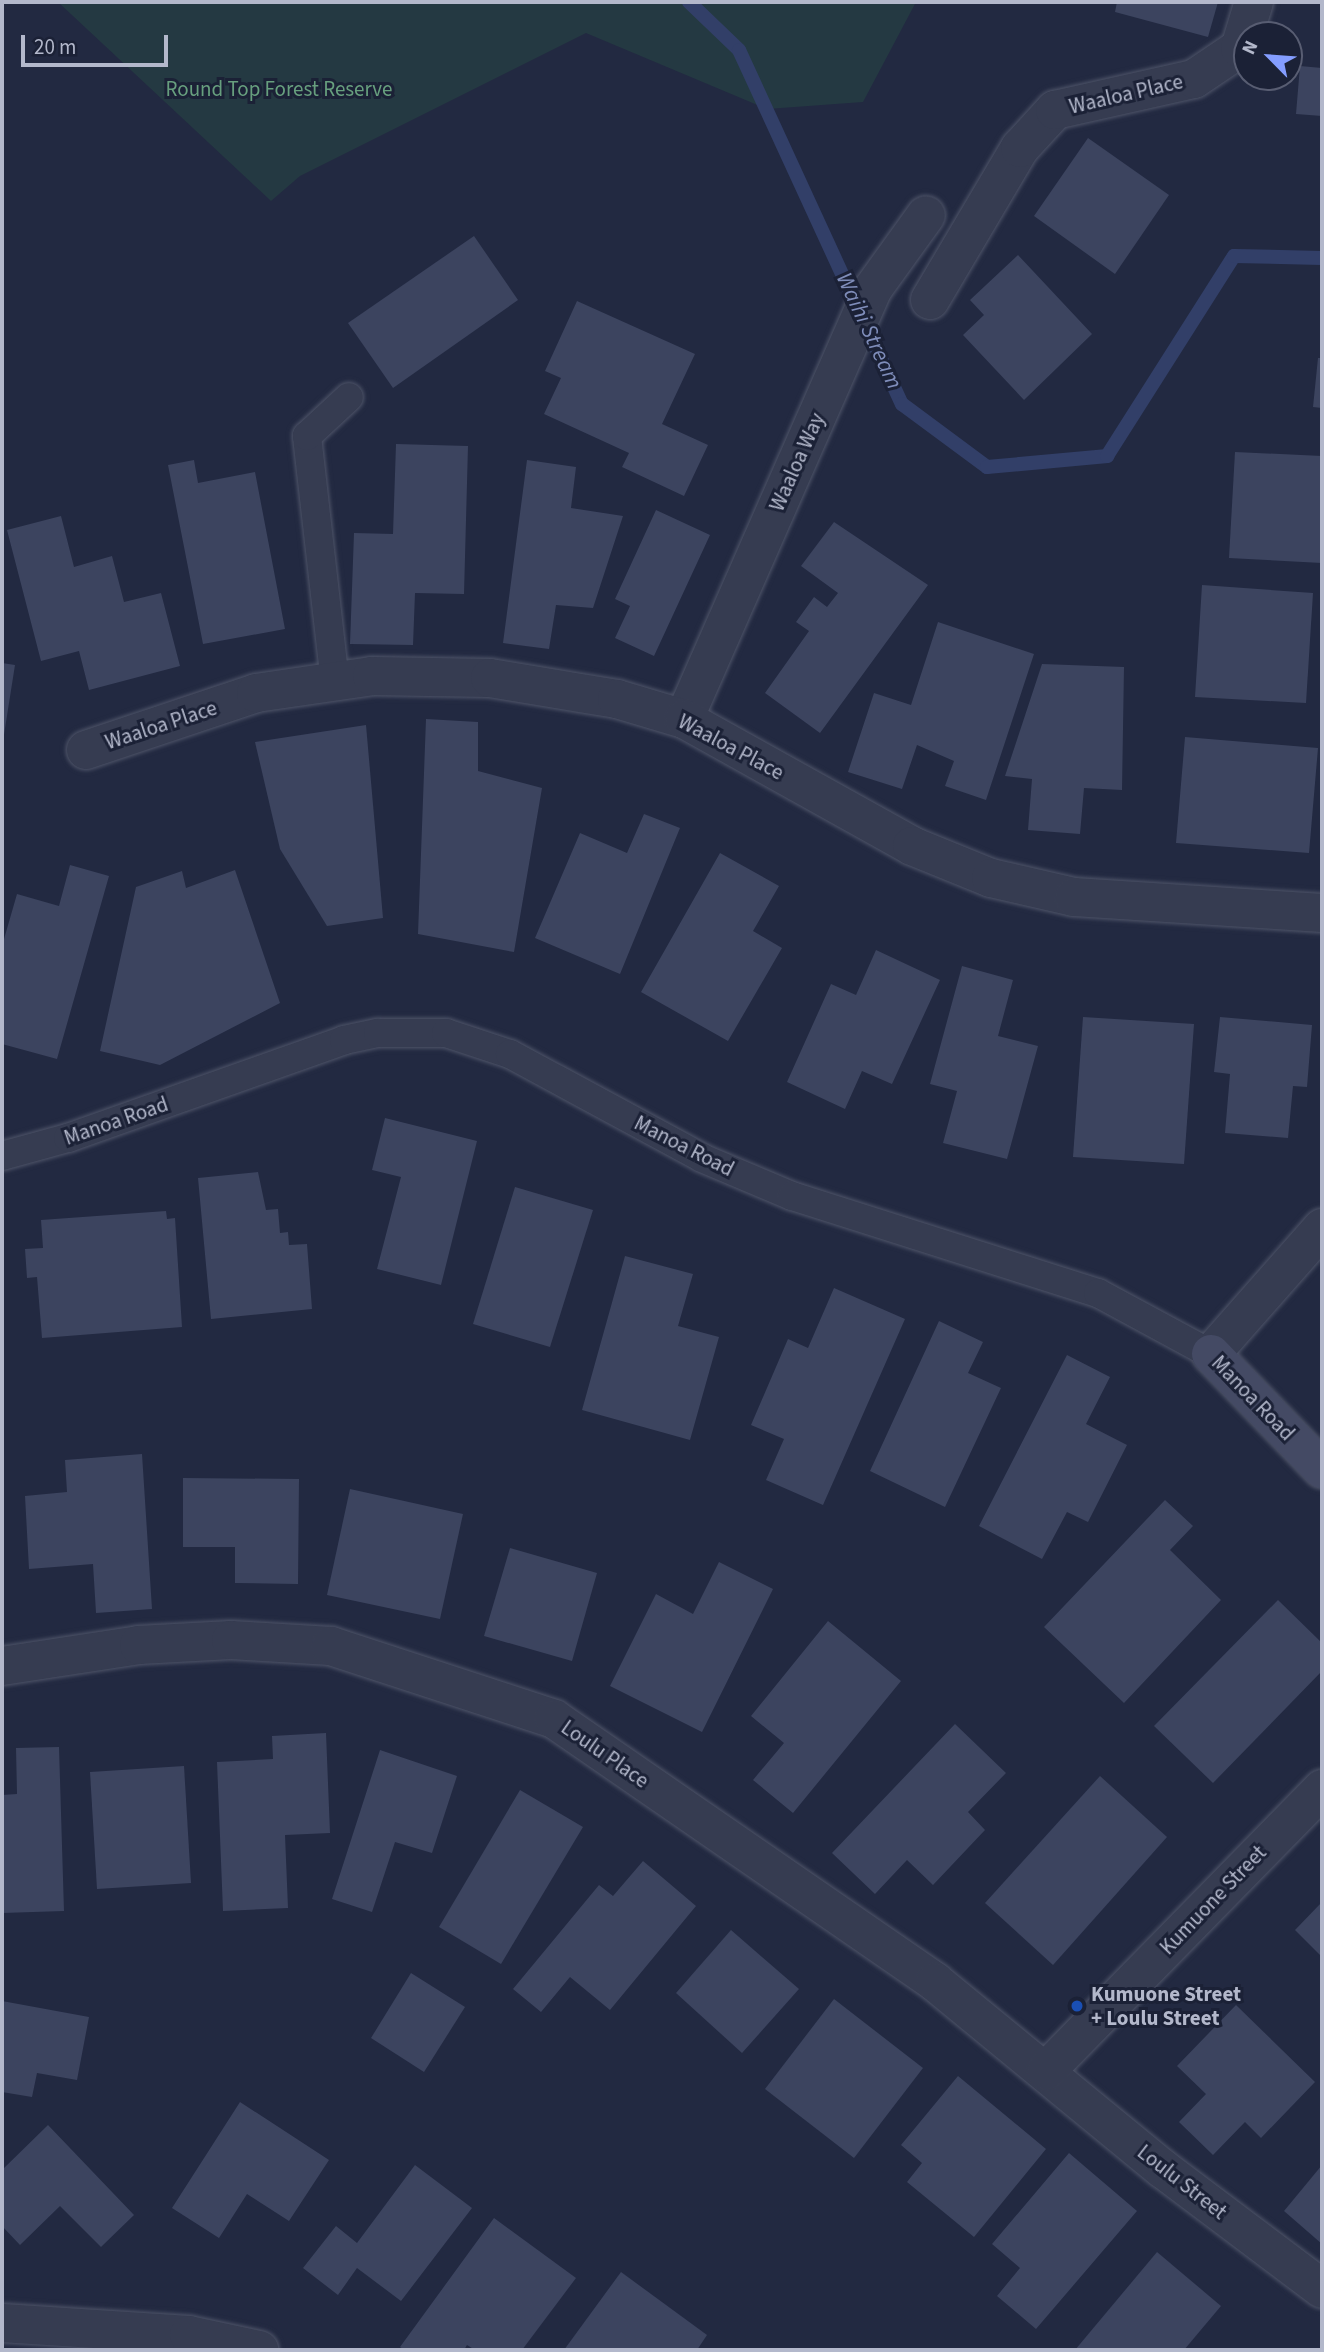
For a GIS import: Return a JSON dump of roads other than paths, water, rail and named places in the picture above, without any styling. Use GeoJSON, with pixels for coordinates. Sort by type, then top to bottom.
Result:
{"type":"FeatureCollection","features":[{"type":"Feature","properties":{"kind":"street","name":"Waaloa Place"},"geometry":{"type":"LineString","coordinates":[[930,300],[1020,148],[1055,110],[1194,79],[1240,48],[1254,2]]}},
{"type":"Feature","properties":{"kind":"street","name":"Waaloa Way"},"geometry":{"type":"LineString","coordinates":[[684,719],[872,290],[926,215]]}},
{"type":"Feature","properties":{"kind":"street","name":"Waaloa Place"},"geometry":{"type":"LineString","coordinates":[[86,750],[256,694],[372,676],[490,678],[617,699],[684,719],[912,846],[991,878],[1074,897],[1322,914]]}},
{"type":"Feature","properties":{"kind":"street"},"geometry":{"type":"LineString","coordinates":[[1211,1354],[1322,1228]]}},
{"type":"Feature","properties":{"kind":"street","name":"Manoa Road"},"geometry":{"type":"LineString","coordinates":[[1211,1354],[1322,1469]]}},
{"type":"Feature","properties":{"kind":"street","name":"Loulu Place"},"geometry":{"type":"LineString","coordinates":[[2,1666],[139,1645],[232,1640],[331,1646],[554,1719],[935,1982],[1046,2071]]}},
{"type":"Feature","properties":{"kind":"street","name":"Kumuone Street"},"geometry":{"type":"LineString","coordinates":[[1046,2071],[1322,1789]]}},
{"type":"Feature","properties":{"kind":"street","name":"Loulu Street"},"geometry":{"type":"LineString","coordinates":[[1046,2071],[1163,2169],[1322,2289]]}},
{"type":"Feature","properties":{"kind":"street"},"geometry":{"type":"LineString","coordinates":[[2,2323],[189,2335],[259,2350]]}},
{"type":"Feature","properties":{"kind":"lane"},"geometry":{"type":"LineString","coordinates":[[335,682],[307,436],[349,397]]}},
{"type":"Feature","properties":{"kind":"lane","name":"Manoa Road"},"geometry":{"type":"LineString","coordinates":[[2,1156],[68,1138],[344,1040],[378,1033],[446,1033],[510,1054],[702,1158],[792,1196],[1098,1293],[1211,1354]]}},
{"type":"Feature","properties":{"kind":"waterway","name":"Waihi Stream"},"geometry":{"type":"LineString","coordinates":[[689,2],[739,50],[902,404],[987,467],[1107,456],[1234,256],[1322,258]]}},
{"type":"Feature","properties":{"kind":"place","name":"Kumuone Street + Loulu Street"},"geometry":{"type":"Point","coordinates":[1077,2006]}},
{"type":"Feature","properties":{"kind":"park label","name":"Round Top Forest Reserve"},"geometry":{"type":"Point","coordinates":[279,89]}}]}
